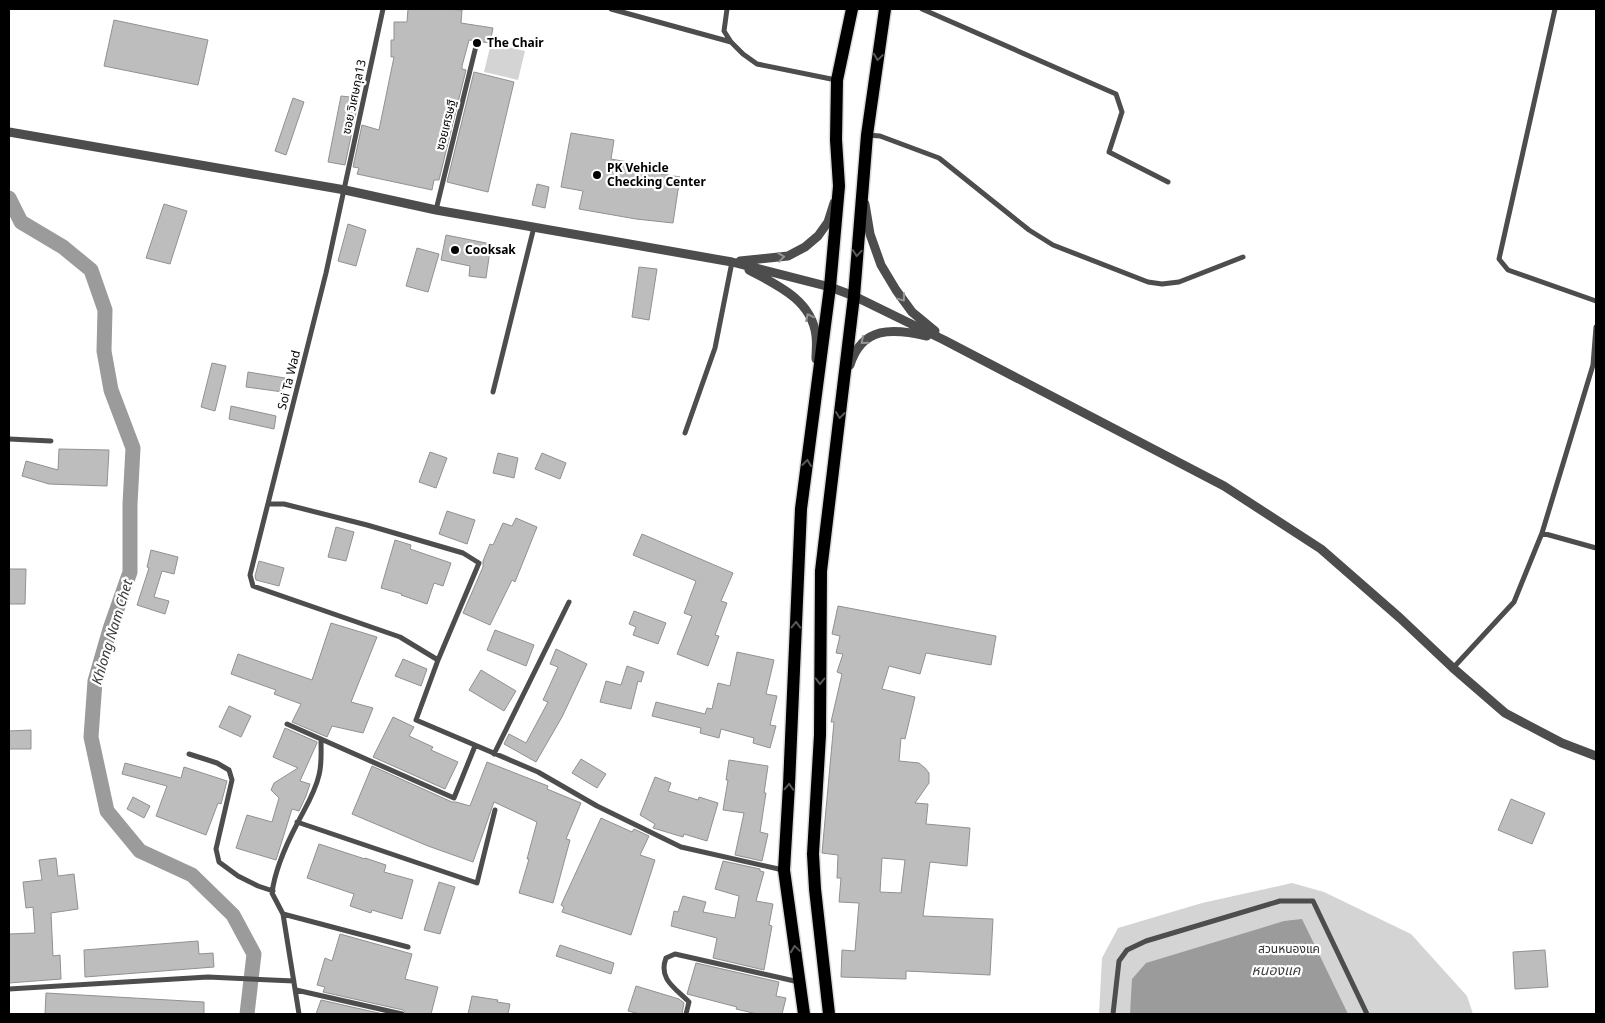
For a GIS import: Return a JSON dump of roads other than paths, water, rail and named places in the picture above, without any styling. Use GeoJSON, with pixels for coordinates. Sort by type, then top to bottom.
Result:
{"type":"FeatureCollection","features":[{"type":"Feature","properties":{"kind":"main road"},"geometry":{"type":"LineString","coordinates":[[804,1014],[784,870],[790,776],[801,509],[830,287],[839,186],[836,140],[837,80],[852,9]]}},
{"type":"Feature","properties":{"kind":"main road"},"geometry":{"type":"LineString","coordinates":[[829,1014],[813,854],[820,735],[821,571],[854,296],[866,135],[885,9]]}},
{"type":"Feature","properties":{"kind":"street","name":"ซอย วิเศษกุล13"},"geometry":{"type":"LineString","coordinates":[[345,190],[383,9]]}},
{"type":"Feature","properties":{"kind":"street"},"geometry":{"type":"LineString","coordinates":[[611,9],[732,42]]}},
{"type":"Feature","properties":{"kind":"street"},"geometry":{"type":"LineString","coordinates":[[727,9],[724,31],[743,54],[758,64],[837,80]]}},
{"type":"Feature","properties":{"kind":"street"},"geometry":{"type":"LineString","coordinates":[[922,9],[1116,94],[1122,112],[1109,152],[1168,182]]}},
{"type":"Feature","properties":{"kind":"street"},"geometry":{"type":"LineString","coordinates":[[1555,9],[1499,259],[1508,270],[1596,302]]}},
{"type":"Feature","properties":{"kind":"street","name":"ซอยเศรษฐี"},"geometry":{"type":"LineString","coordinates":[[436,210],[476,46]]}},
{"type":"Feature","properties":{"kind":"street"},"geometry":{"type":"LineString","coordinates":[[9,132],[345,190],[436,210],[732,262],[830,287],[854,296],[944,340],[1224,486],[1321,549],[1506,713],[1562,743],[1596,756]]}},
{"type":"Feature","properties":{"kind":"street"},"geometry":{"type":"LineString","coordinates":[[866,135],[880,136],[939,158],[1029,230],[1053,245],[1148,282],[1162,284],[1179,282],[1243,257]]}},
{"type":"Feature","properties":{"kind":"street"},"geometry":{"type":"LineString","coordinates":[[732,262],[788,256],[805,247],[818,236],[828,222],[839,186]]}},
{"type":"Feature","properties":{"kind":"street"},"geometry":{"type":"LineString","coordinates":[[862,188],[870,234],[881,265],[912,312],[944,340]]}},
{"type":"Feature","properties":{"kind":"street","name":"Soi Ta Wad"},"geometry":{"type":"LineString","coordinates":[[345,190],[250,575],[253,586],[400,637],[438,660]]}},
{"type":"Feature","properties":{"kind":"street"},"geometry":{"type":"LineString","coordinates":[[493,392],[534,227]]}},
{"type":"Feature","properties":{"kind":"street"},"geometry":{"type":"LineString","coordinates":[[732,262],[780,286],[797,299],[810,315],[816,334],[815,399]]}},
{"type":"Feature","properties":{"kind":"street"},"geometry":{"type":"LineString","coordinates":[[685,433],[715,348],[732,262]]}},
{"type":"Feature","properties":{"kind":"street"},"geometry":{"type":"LineString","coordinates":[[1453,668],[1514,602],[1542,533],[1593,365],[1596,327]]}},
{"type":"Feature","properties":{"kind":"street"},"geometry":{"type":"LineString","coordinates":[[843,386],[852,356],[858,346],[870,336],[888,332],[910,332],[944,340]]}},
{"type":"Feature","properties":{"kind":"street"},"geometry":{"type":"LineString","coordinates":[[9,439],[51,441]]}},
{"type":"Feature","properties":{"kind":"street"},"geometry":{"type":"LineString","coordinates":[[268,504],[284,504],[368,525],[463,553],[479,563],[438,660],[416,720],[538,772],[597,806],[681,847],[784,870]]}},
{"type":"Feature","properties":{"kind":"street"},"geometry":{"type":"LineString","coordinates":[[1542,533],[1596,548]]}},
{"type":"Feature","properties":{"kind":"street"},"geometry":{"type":"LineString","coordinates":[[494,754],[569,602]]}},
{"type":"Feature","properties":{"kind":"street"},"geometry":{"type":"LineString","coordinates":[[287,724],[454,798],[475,746]]}},
{"type":"Feature","properties":{"kind":"street"},"geometry":{"type":"LineString","coordinates":[[300,1014],[283,914],[272,893],[275,876],[281,860],[297,822],[307,807],[320,774],[321,740]]}},
{"type":"Feature","properties":{"kind":"street"},"geometry":{"type":"LineString","coordinates":[[190,754],[217,762],[229,770],[232,780],[216,849],[219,862],[238,876],[273,891]]}},
{"type":"Feature","properties":{"kind":"street"},"geometry":{"type":"LineString","coordinates":[[297,822],[477,884],[496,810]]}},
{"type":"Feature","properties":{"kind":"street"},"geometry":{"type":"LineString","coordinates":[[1114,1014],[1118,961],[1128,950],[1146,941],[1280,902],[1313,901],[1367,1014]]}},
{"type":"Feature","properties":{"kind":"street"},"geometry":{"type":"LineString","coordinates":[[283,914],[408,947]]}},
{"type":"Feature","properties":{"kind":"street"},"geometry":{"type":"LineString","coordinates":[[686,1014],[689,1002],[666,980],[662,967],[666,958],[676,954],[800,983]]}},
{"type":"Feature","properties":{"kind":"street"},"geometry":{"type":"LineString","coordinates":[[9,989],[208,977],[294,981]]}},
{"type":"Feature","properties":{"kind":"street"},"geometry":{"type":"LineString","coordinates":[[296,990],[402,1014]]}},
{"type":"Feature","properties":{"kind":"water","name":"หนองแค"},"geometry":{"type":"Polygon","coordinates":[[[1302,919],[1348,1014],[1130,1014],[1132,979],[1146,963],[1284,921],[1302,919]]]}},
{"type":"Feature","properties":{"kind":"waterway","name":"Khlong Nam Chet"},"geometry":{"type":"LineString","coordinates":[[9,198],[21,222],[63,247],[91,270],[105,310],[104,351],[111,390],[133,448],[130,504],[130,572],[110,629],[95,681],[91,737],[107,811],[140,851],[192,875],[233,915],[254,954],[247,1014]]}},
{"type":"Feature","properties":{"kind":"place","name":"The Chair"},"geometry":{"type":"Point","coordinates":[477,43]}},
{"type":"Feature","properties":{"kind":"place","name":"PK Vehicle Checking Center"},"geometry":{"type":"Point","coordinates":[597,175]}},
{"type":"Feature","properties":{"kind":"place","name":"Cooksak"},"geometry":{"type":"Point","coordinates":[455,250]}},
{"type":"Feature","properties":{"kind":"park label","name":"สวนหนองแค"},"geometry":{"type":"Point","coordinates":[1289,949]}}]}
